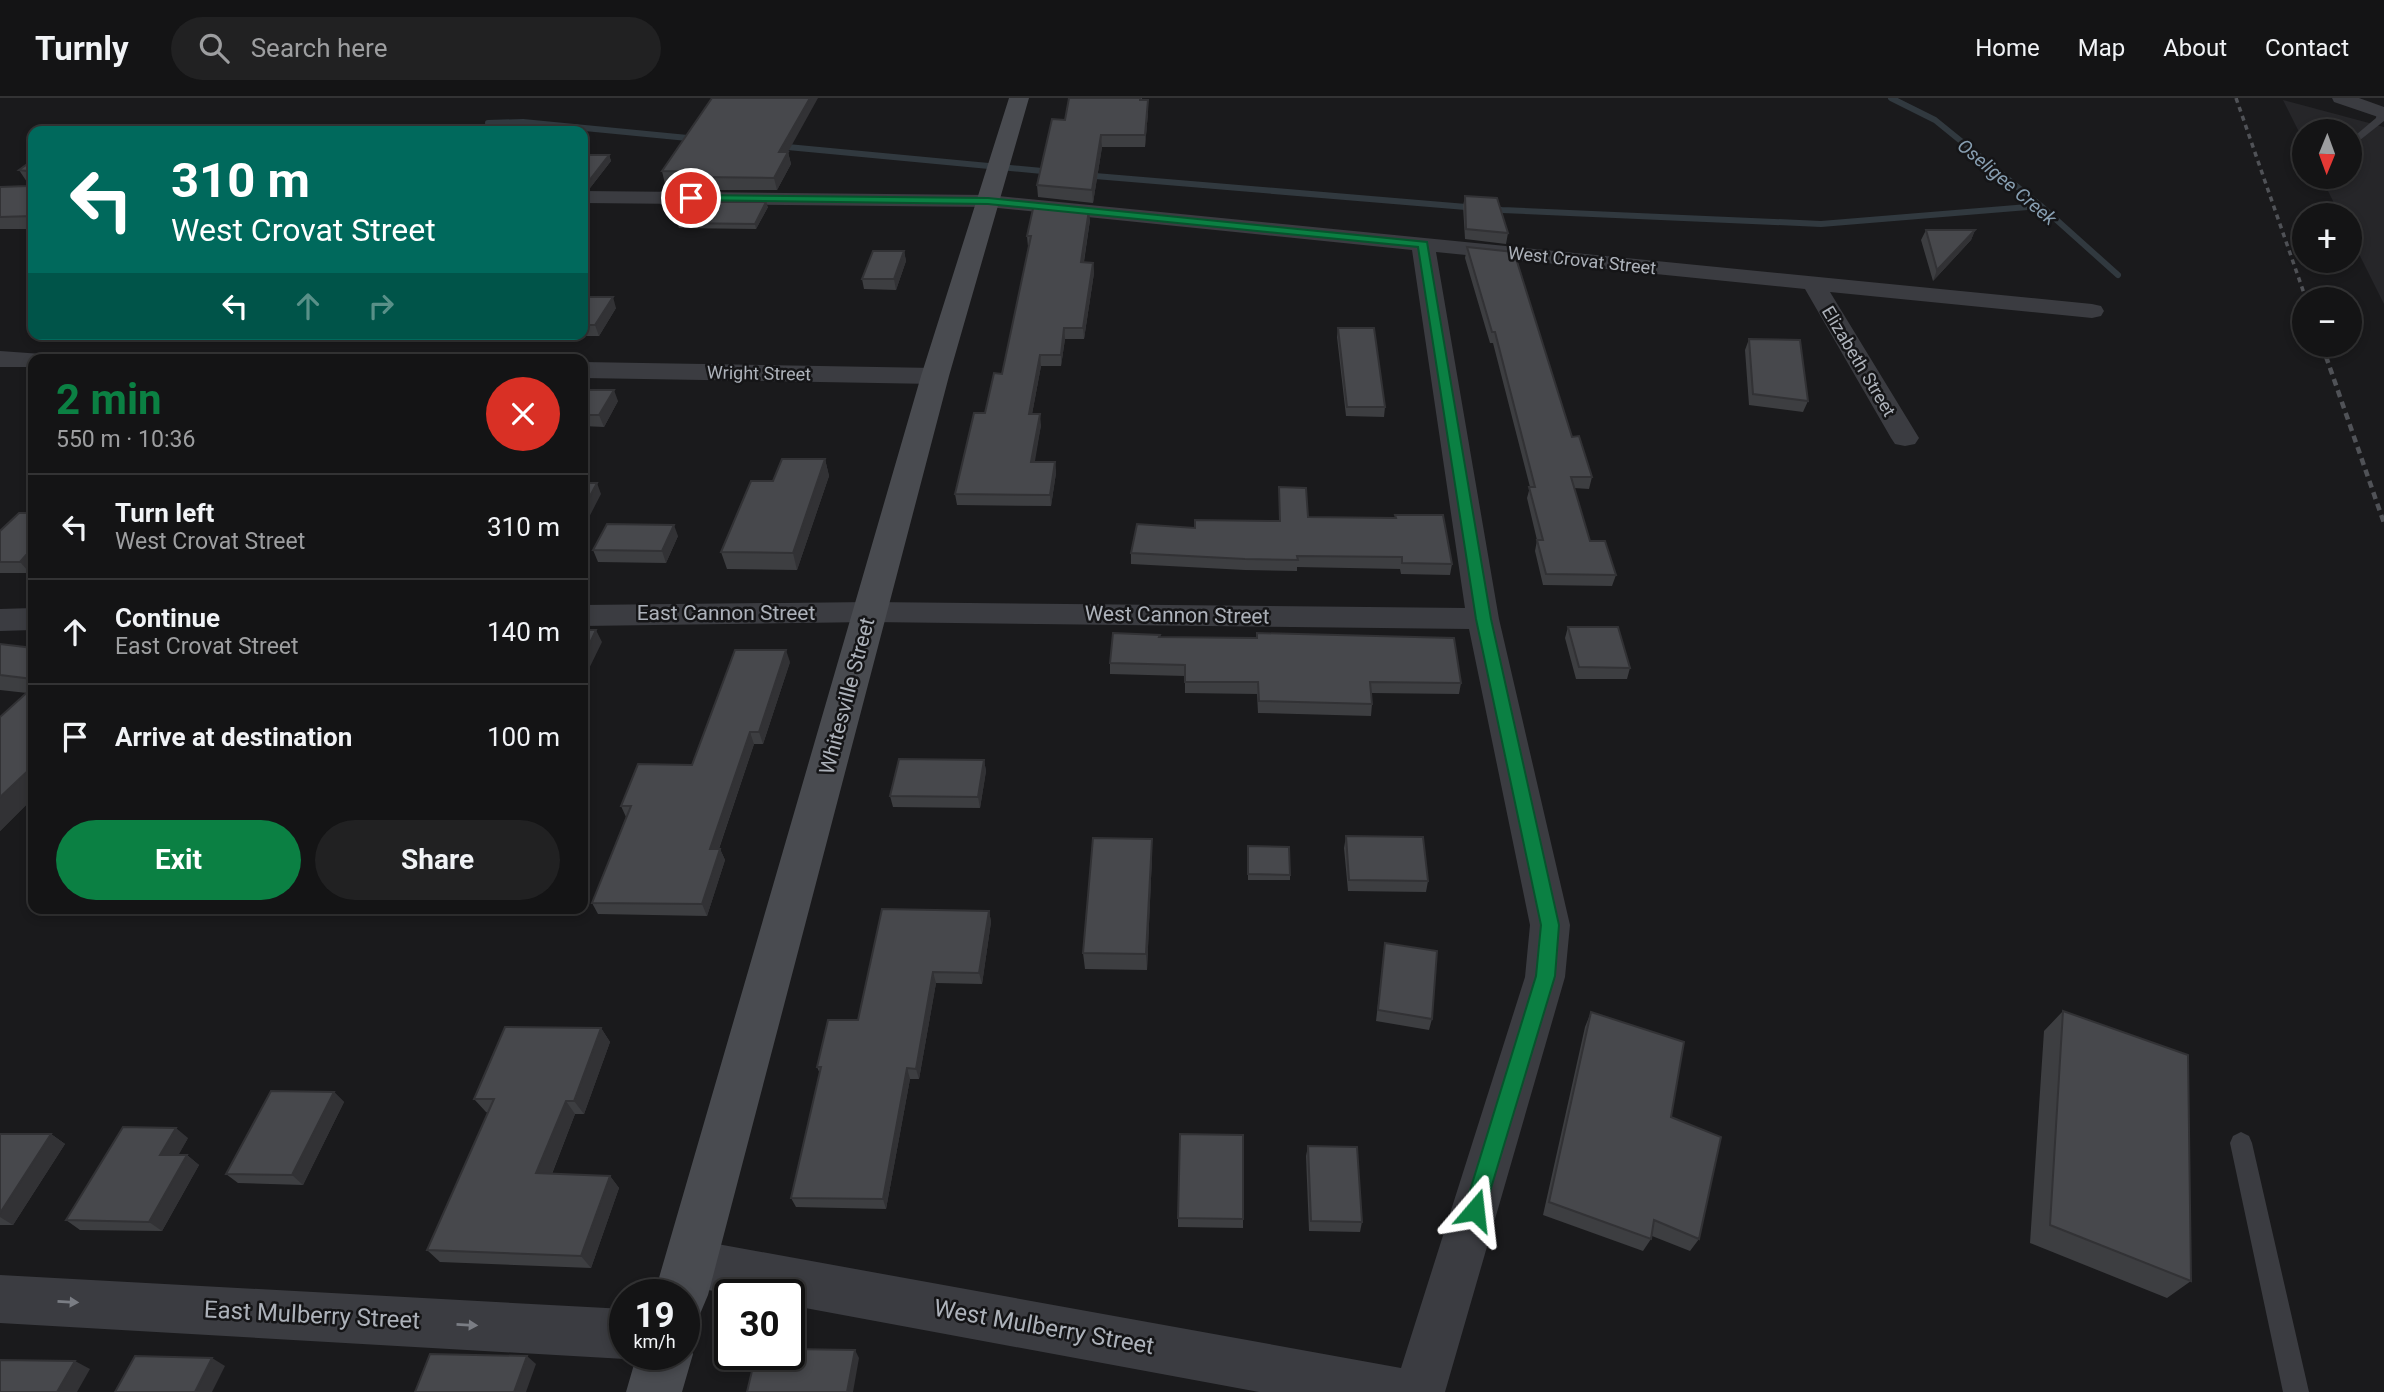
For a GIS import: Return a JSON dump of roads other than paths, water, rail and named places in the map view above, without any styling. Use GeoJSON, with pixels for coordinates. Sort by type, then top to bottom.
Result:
{"type":"FeatureCollection","features":[{"type":"Feature","properties":{"kind":"main road","name":"Whitesville Street"},"geometry":{"type":"LineString","coordinates":[[686,1279],[936,376],[1019,98]]}},
{"type":"Feature","properties":{"kind":"main road"},"geometry":{"type":"LineString","coordinates":[[654,1392],[660,1370]]}},
{"type":"Feature","properties":{"kind":"street"},"geometry":{"type":"LineString","coordinates":[[2341,98],[2382,112]]}},
{"type":"Feature","properties":{"kind":"street","name":"West Crovat Street"},"geometry":{"type":"LineString","coordinates":[[588,197],[988,201],[2092,311]]}},
{"type":"Feature","properties":{"kind":"street"},"geometry":{"type":"LineString","coordinates":[[1419,1392],[1545,976],[1550,925],[1483,619],[1423,245]]}},
{"type":"Feature","properties":{"kind":"street","name":"Elizabeth Street"},"geometry":{"type":"LineString","coordinates":[[1813,283],[1905,438]]}},
{"type":"Feature","properties":{"kind":"street"},"geometry":{"type":"LineString","coordinates":[[0,359],[28,359]]}},
{"type":"Feature","properties":{"kind":"street","name":"Wright Street"},"geometry":{"type":"LineString","coordinates":[[588,370],[936,376]]}},
{"type":"Feature","properties":{"kind":"street","name":"West Cannon Street"},"geometry":{"type":"LineString","coordinates":[[870,612],[1483,619]]}},
{"type":"Feature","properties":{"kind":"street","name":"East Cannon Street"},"geometry":{"type":"LineString","coordinates":[[588,615],[870,612]]}},
{"type":"Feature","properties":{"kind":"street"},"geometry":{"type":"LineString","coordinates":[[0,620],[28,619]]}},
{"type":"Feature","properties":{"kind":"street","name":"West Mulberry Street"},"geometry":{"type":"LineString","coordinates":[[700,1281],[1397,1392]]}},
{"type":"Feature","properties":{"kind":"street","name":"East Mulberry Street"},"geometry":{"type":"LineString","coordinates":[[0,1299],[609,1333]]}},
{"type":"Feature","properties":{"kind":"lane"},"geometry":{"type":"LineString","coordinates":[[2362,135],[2381,119],[2382,112]]}},
{"type":"Feature","properties":{"kind":"lane"},"geometry":{"type":"LineString","coordinates":[[2241,1143],[2296,1392]]}},
{"type":"Feature","properties":{"kind":"waterway","name":"Oseligee Creek"},"geometry":{"type":"LineString","coordinates":[[1891,98],[1935,120],[2041,206]]}},
{"type":"Feature","properties":{"kind":"waterway"},"geometry":{"type":"LineString","coordinates":[[488,123],[523,122],[564,126]]}},
{"type":"Feature","properties":{"kind":"waterway"},"geometry":{"type":"LineString","coordinates":[[588,128],[698,139]]}},
{"type":"Feature","properties":{"kind":"waterway"},"geometry":{"type":"LineString","coordinates":[[777,146],[1053,172]]}},
{"type":"Feature","properties":{"kind":"waterway"},"geometry":{"type":"LineString","coordinates":[[1083,175],[1502,210],[1821,224],[2041,206]]}},
{"type":"Feature","properties":{"kind":"waterway","name":"Oseligee Creek"},"geometry":{"type":"LineString","coordinates":[[2041,206],[2118,275]]}},
{"type":"Feature","properties":{"kind":"railway"},"geometry":{"type":"LineString","coordinates":[[2236,98],[2302,287]]}},
{"type":"Feature","properties":{"kind":"railway"},"geometry":{"type":"LineString","coordinates":[[2326,357],[2384,523]]}}]}
